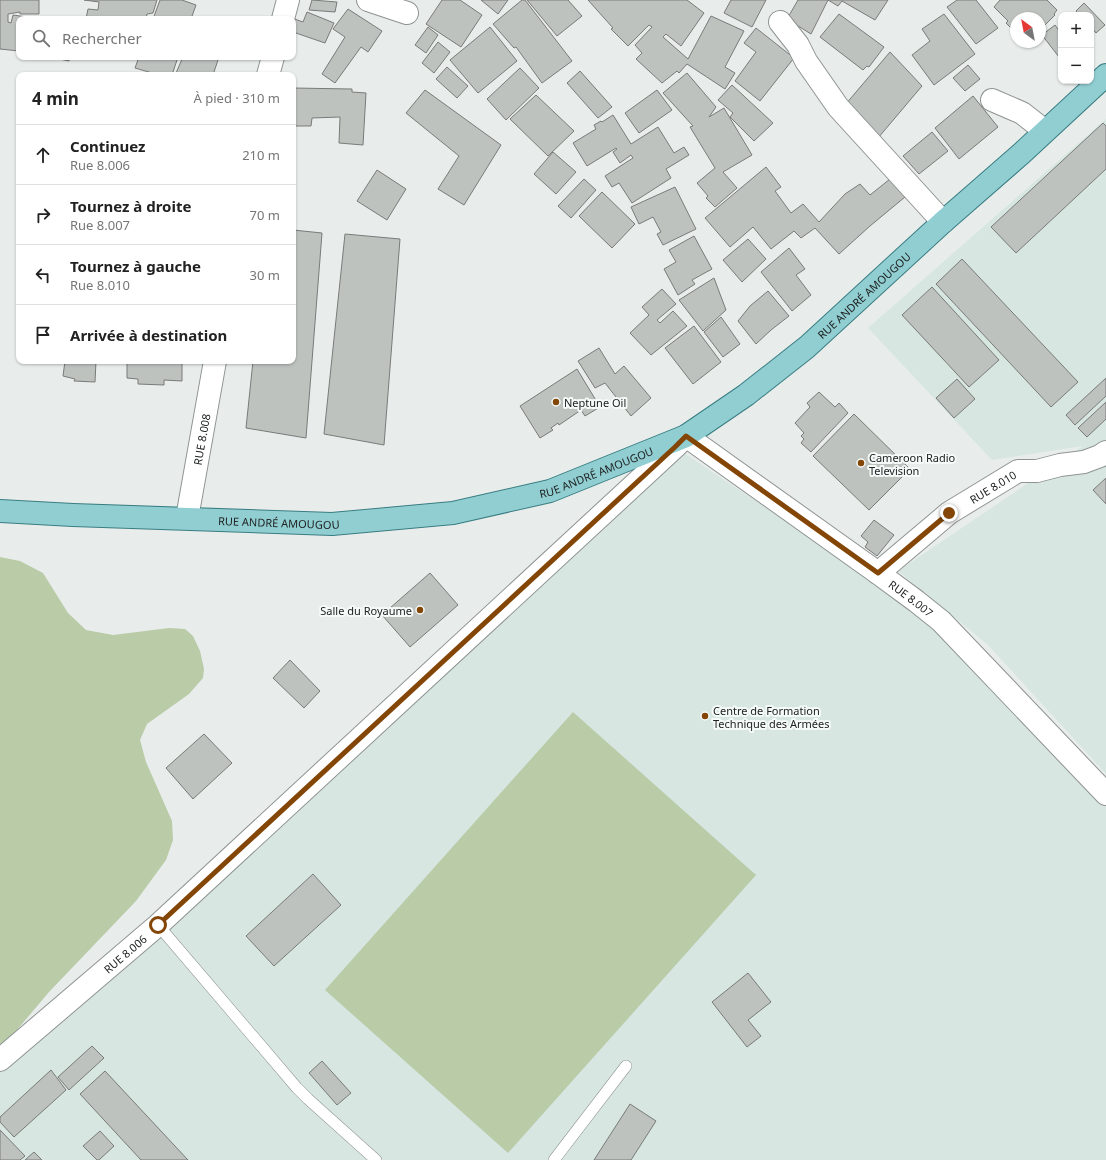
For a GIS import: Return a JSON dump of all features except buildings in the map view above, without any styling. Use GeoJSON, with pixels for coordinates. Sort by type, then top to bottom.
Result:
{"type":"FeatureCollection","features":[{"type":"Feature","properties":{"kind":"main road","name":"RUE ANDRÉ AMOUGOU"},"geometry":{"type":"LineString","coordinates":[[0,511],[332,524],[453,513],[550,492],[686,436],[746,395],[807,347],[1045,131],[1103,84]]}},
{"type":"Feature","properties":{"kind":"street"},"geometry":{"type":"LineString","coordinates":[[284,16],[288,0]]}},
{"type":"Feature","properties":{"kind":"street"},"geometry":{"type":"LineString","coordinates":[[368,0],[407,13]]}},
{"type":"Feature","properties":{"kind":"street"},"geometry":{"type":"LineString","coordinates":[[780,22],[798,45],[806,61],[838,107],[943,222]]}},
{"type":"Feature","properties":{"kind":"street"},"geometry":{"type":"LineString","coordinates":[[269,72],[272,60]]}},
{"type":"Feature","properties":{"kind":"street"},"geometry":{"type":"LineString","coordinates":[[992,100],[1022,112],[1045,131]]}},
{"type":"Feature","properties":{"kind":"street","name":"RUE 8.008"},"geometry":{"type":"LineString","coordinates":[[187,518],[214,364]]}},
{"type":"Feature","properties":{"kind":"street","name":"RUE 8.007"},"geometry":{"type":"LineString","coordinates":[[686,436],[878,573],[941,621],[1106,794]]}},
{"type":"Feature","properties":{"kind":"street","name":"RUE 8.006"},"geometry":{"type":"LineString","coordinates":[[0,1060],[158,925],[686,436]]}},
{"type":"Feature","properties":{"kind":"street","name":"RUE 8.010"},"geometry":{"type":"LineString","coordinates":[[878,573],[949,513],[1018,471],[1037,470],[1084,462],[1106,452]]}},
{"type":"Feature","properties":{"kind":"lane"},"geometry":{"type":"LineString","coordinates":[[158,925],[297,1088],[376,1160]]}},
{"type":"Feature","properties":{"kind":"lane"},"geometry":{"type":"LineString","coordinates":[[554,1160],[626,1066]]}},
{"type":"Feature","properties":{"kind":"shaded area"},"geometry":{"type":"Polygon","coordinates":[[[1106,119],[1106,774],[988,645],[898,571],[1083,446],[992,460],[868,328],[1106,119]]]}},
{"type":"Feature","properties":{"kind":"shaded area","name":"Centre de Formation Technique des Armées"},"geometry":{"type":"Polygon","coordinates":[[[675,447],[871,578],[934,627],[1106,805],[1106,1160],[0,1160],[0,1068],[675,447]]]}},
{"type":"Feature","properties":{"kind":"green space"},"geometry":{"type":"Polygon","coordinates":[[[0,557],[20,561],[43,573],[68,613],[86,630],[113,635],[169,628],[185,629],[193,636],[200,651],[204,669],[203,678],[189,694],[147,724],[140,740],[146,762],[172,821],[173,840],[166,860],[136,901],[49,992],[0,1050],[0,557]]]}},
{"type":"Feature","properties":{"kind":"green space"},"geometry":{"type":"Polygon","coordinates":[[[573,712],[756,875],[508,1153],[325,990],[573,712]]]}},
{"type":"Feature","properties":{"kind":"place","name":"Neptune Oil"},"geometry":{"type":"Point","coordinates":[556,402]}},
{"type":"Feature","properties":{"kind":"place","name":"Cameroon Radio Television"},"geometry":{"type":"Point","coordinates":[861,463]}},
{"type":"Feature","properties":{"kind":"place","name":"Salle du Royaume"},"geometry":{"type":"Point","coordinates":[420,610]}},
{"type":"Feature","properties":{"kind":"place","name":"Centre de Formation Technique des Armées"},"geometry":{"type":"Point","coordinates":[705,716]}},
{"type":"Feature","properties":{"kind":"route"},"geometry":{"type":"LineString","coordinates":[[158,925],[686,436],[878,573],[949,513]]}}]}
